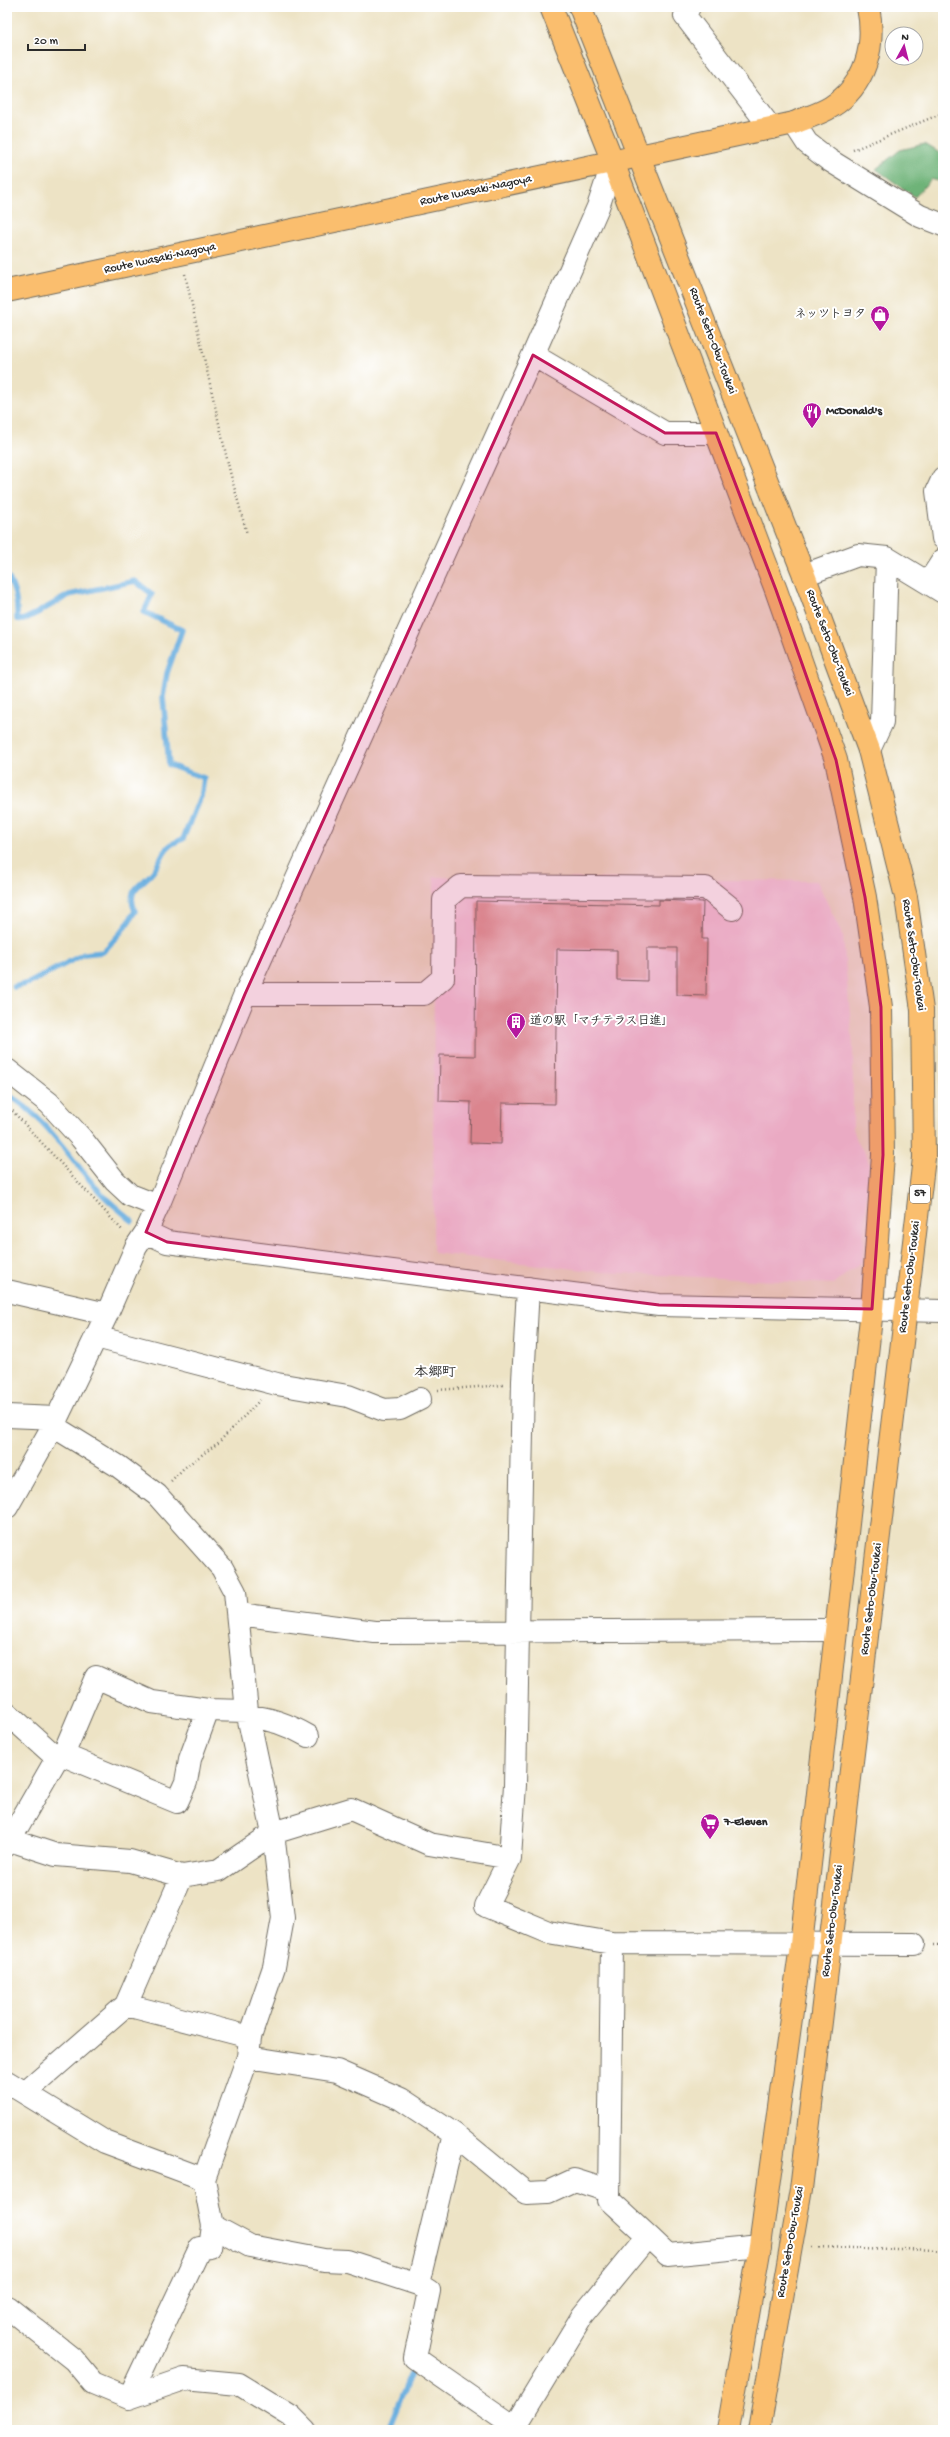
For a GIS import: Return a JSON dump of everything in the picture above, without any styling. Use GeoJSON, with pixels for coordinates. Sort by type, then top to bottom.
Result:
{"type":"FeatureCollection","features":[{"type":"Feature","properties":{"kind":"main road"},"geometry":{"type":"LineString","coordinates":[[551,7],[613,162],[776,590],[836,760],[865,897],[881,1007],[883,1155],[872,1309],[801,1945],[760,2246],[728,2430]]}},
{"type":"Feature","properties":{"kind":"main road","name":"Route Seto-Obu-Toukai"},"geometry":{"type":"LineString","coordinates":[[580,7],[804,575],[869,750],[906,897],[922,1010],[924,1158],[801,2189],[759,2430]]}},
{"type":"Feature","properties":{"kind":"main road","name":"Route Iwasaki-Nagoya"},"geometry":{"type":"LineString","coordinates":[[7,291],[794,122],[830,108],[851,91],[864,70],[870,49],[872,26],[868,7]]}},
{"type":"Feature","properties":{"kind":"street"},"geometry":{"type":"LineString","coordinates":[[688,7],[685,16],[771,128]]}},
{"type":"Feature","properties":{"kind":"street"},"geometry":{"type":"LineString","coordinates":[[794,122],[807,143],[829,160],[920,216],[943,225]]}},
{"type":"Feature","properties":{"kind":"street"},"geometry":{"type":"LineString","coordinates":[[7,1507],[55,1422],[158,1206],[245,994],[534,355],[598,207],[613,162]]}},
{"type":"Feature","properties":{"kind":"street"},"geometry":{"type":"LineString","coordinates":[[534,355],[665,433],[716,433]]}},
{"type":"Feature","properties":{"kind":"street"},"geometry":{"type":"LineString","coordinates":[[943,478],[937,491],[943,538]]}},
{"type":"Feature","properties":{"kind":"street"},"geometry":{"type":"LineString","coordinates":[[804,575],[858,555],[887,558],[936,587],[943,560]]}},
{"type":"Feature","properties":{"kind":"street"},"geometry":{"type":"LineString","coordinates":[[869,750],[882,722],[887,558]]}},
{"type":"Feature","properties":{"kind":"street"},"geometry":{"type":"LineString","coordinates":[[245,994],[424,994],[443,978],[444,900],[461,886],[706,888],[732,909]]}},
{"type":"Feature","properties":{"kind":"street"},"geometry":{"type":"LineString","coordinates":[[7,1070],[49,1103],[130,1195],[158,1206]]}},
{"type":"Feature","properties":{"kind":"street"},"geometry":{"type":"LineString","coordinates":[[141,1240],[167,1242],[659,1305],[906,1309],[943,1311]]}},
{"type":"Feature","properties":{"kind":"street"},"geometry":{"type":"LineString","coordinates":[[528,1288],[523,1381],[515,1785],[510,1858],[486,1906],[548,1932],[612,1943],[801,1945],[914,1944]]}},
{"type":"Feature","properties":{"kind":"street"},"geometry":{"type":"LineString","coordinates":[[7,1291],[107,1314]]}},
{"type":"Feature","properties":{"kind":"street"},"geometry":{"type":"LineString","coordinates":[[96,1337],[277,1384],[348,1396],[384,1410],[393,1411],[420,1398]]}},
{"type":"Feature","properties":{"kind":"street"},"geometry":{"type":"LineString","coordinates":[[7,1416],[55,1422],[118,1466],[157,1495],[222,1568],[235,1592],[239,1614],[248,1714],[273,1833],[283,1918],[274,1967],[249,2047],[204,2179],[214,2226],[210,2247],[200,2248],[129,2398]]}},
{"type":"Feature","properties":{"kind":"street"},"geometry":{"type":"LineString","coordinates":[[239,1614],[375,1632],[836,1630]]}},
{"type":"Feature","properties":{"kind":"street"},"geometry":{"type":"LineString","coordinates":[[308,1736],[292,1726],[271,1719],[248,1714],[152,1702],[96,1677],[60,1757],[8,1841],[56,1855],[130,1861],[182,1876],[219,1870],[273,1833],[351,1808],[429,1844],[510,1858]]}},
{"type":"Feature","properties":{"kind":"street"},"geometry":{"type":"LineString","coordinates":[[7,1713],[60,1757],[177,1802],[186,1782],[190,1759],[208,1710]]}},
{"type":"Feature","properties":{"kind":"street"},"geometry":{"type":"LineString","coordinates":[[26,2092],[126,2005],[182,1876]]}},
{"type":"Feature","properties":{"kind":"street"},"geometry":{"type":"LineString","coordinates":[[612,1943],[609,2200],[668,2255],[760,2246]]}},
{"type":"Feature","properties":{"kind":"street"},"geometry":{"type":"LineString","coordinates":[[126,2005],[249,2047],[337,2071],[401,2099],[454,2134],[526,2193],[548,2192],[574,2180],[609,2191]]}},
{"type":"Feature","properties":{"kind":"street"},"geometry":{"type":"LineString","coordinates":[[7,2082],[26,2092],[104,2142],[204,2179]]}},
{"type":"Feature","properties":{"kind":"street"},"geometry":{"type":"LineString","coordinates":[[418,2284],[454,2134]]}},
{"type":"Feature","properties":{"kind":"street"},"geometry":{"type":"LineString","coordinates":[[214,2226],[250,2246],[324,2260],[347,2261],[418,2284],[429,2292],[416,2358],[517,2428],[582,2314],[648,2236]]}},
{"type":"Feature","properties":{"kind":"street"},"geometry":{"type":"LineString","coordinates":[[7,2307],[74,2360],[93,2383],[129,2398],[184,2379],[239,2384],[291,2416],[305,2430]]}},
{"type":"Feature","properties":{"kind":"path"},"geometry":{"type":"LineString","coordinates":[[829,160],[943,113]]}},
{"type":"Feature","properties":{"kind":"path"},"geometry":{"type":"LineString","coordinates":[[181,254],[230,472],[247,534]]}},
{"type":"Feature","properties":{"kind":"path"},"geometry":{"type":"LineString","coordinates":[[7,1105],[141,1240]]}},
{"type":"Feature","properties":{"kind":"path"},"geometry":{"type":"LineString","coordinates":[[420,1398],[423,1395],[436,1391],[488,1387],[523,1381]]}},
{"type":"Feature","properties":{"kind":"path"},"geometry":{"type":"LineString","coordinates":[[157,1495],[184,1468],[218,1443],[249,1410],[273,1391],[277,1384]]}},
{"type":"Feature","properties":{"kind":"path"},"geometry":{"type":"LineString","coordinates":[[791,2246],[943,2250]]}},
{"type":"Feature","properties":{"kind":"highlighted area"},"geometry":{"type":"Polygon","coordinates":[[[533,355],[665,433],[716,433],[776,590],[836,760],[865,897],[881,1007],[883,1155],[872,1309],[659,1305],[167,1242],[146,1232],[245,994],[533,355]]]}},
{"type":"Feature","properties":{"kind":"shaded area","name":"道の駅「マチテラス日進」"},"geometry":{"type":"Polygon","coordinates":[[[434,877],[817,881],[843,936],[853,1047],[853,1128],[858,1144],[867,1155],[869,1167],[862,1261],[834,1284],[602,1272],[433,1253],[434,877]]]}},
{"type":"Feature","properties":{"kind":"green space"},"geometry":{"type":"Polygon","coordinates":[[[925,144],[943,155],[943,183],[931,179],[915,197],[876,169],[900,150],[925,144]]]}},
{"type":"Feature","properties":{"kind":"building","name":"道の駅「マチテラス日進」"},"geometry":{"type":"Polygon","coordinates":[[[659,900],[703,902],[702,939],[707,939],[706,996],[677,995],[677,948],[647,948],[647,981],[617,980],[617,950],[557,949],[555,1104],[502,1103],[501,1144],[470,1143],[471,1102],[439,1101],[440,1055],[475,1056],[476,901],[659,905],[659,900]]]}},
{"type":"Feature","properties":{"kind":"waterway"},"geometry":{"type":"LineString","coordinates":[[7,575],[15,596],[17,619],[23,620],[69,595],[135,581],[152,594],[144,612],[182,630],[167,673],[163,697],[169,765],[204,778],[202,792],[183,839],[167,848],[151,875],[134,891],[132,896],[135,911],[132,917],[103,952],[84,954],[29,983],[14,987]]}},
{"type":"Feature","properties":{"kind":"waterway"},"geometry":{"type":"LineString","coordinates":[[7,1094],[21,1104],[46,1127],[100,1192],[132,1221]]}},
{"type":"Feature","properties":{"kind":"waterway"},"geometry":{"type":"LineString","coordinates":[[388,2430],[412,2371]]}},
{"type":"Feature","properties":{"kind":"place","name":"ネッツトヨタ"},"geometry":{"type":"Point","coordinates":[880,332]}},
{"type":"Feature","properties":{"kind":"place","name":"McDonald's"},"geometry":{"type":"Point","coordinates":[812,429]}},
{"type":"Feature","properties":{"kind":"place","name":"道の駅「マチテラス日進」"},"geometry":{"type":"Point","coordinates":[516,1039]}},
{"type":"Feature","properties":{"kind":"place","name":"7-Eleven"},"geometry":{"type":"Point","coordinates":[710,1840]}},
{"type":"Feature","properties":{"kind":"district","name":"本郷町"},"geometry":{"type":"Point","coordinates":[435,1373]}}]}
